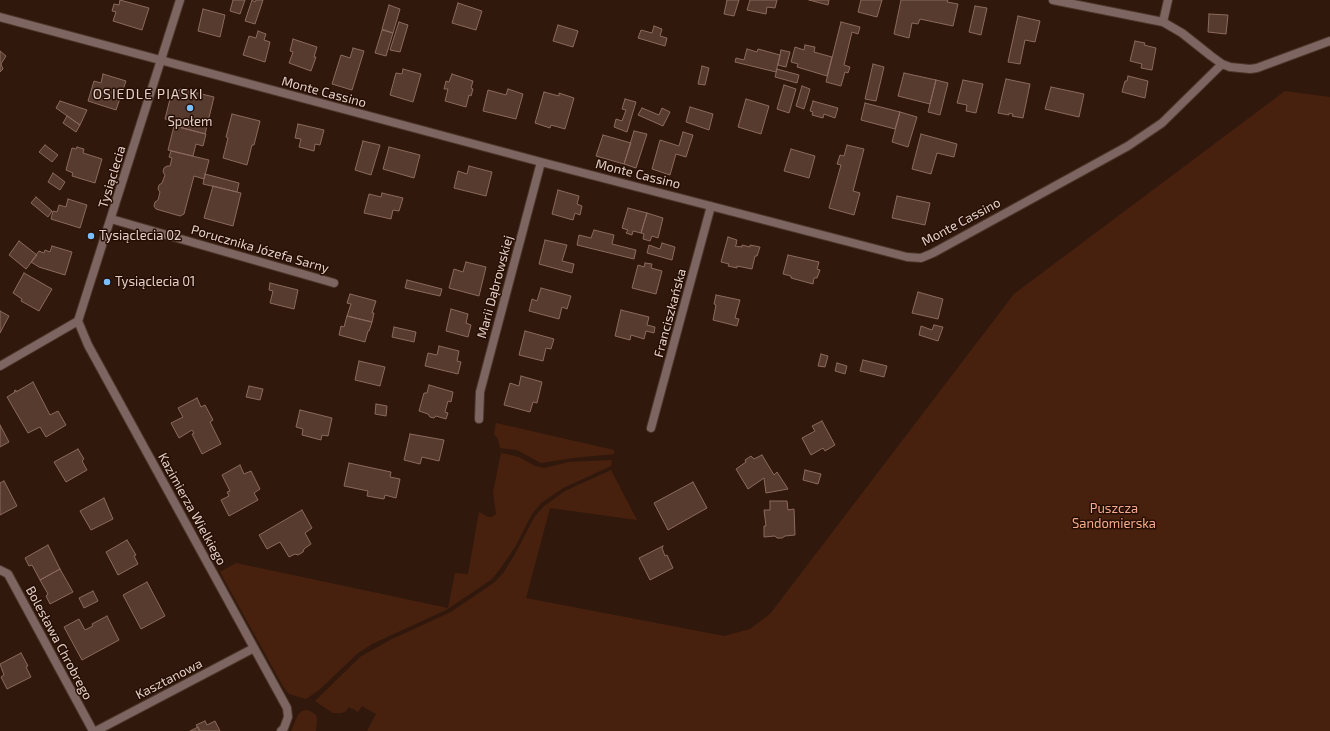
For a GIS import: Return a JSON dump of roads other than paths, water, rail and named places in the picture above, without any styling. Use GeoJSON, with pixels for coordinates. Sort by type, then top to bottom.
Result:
{"type":"FeatureCollection","features":[{"type":"Feature","properties":{"kind":"street","name":"Tysiąclecia"},"geometry":{"type":"LineString","coordinates":[[78,321],[180,0]]}},
{"type":"Feature","properties":{"kind":"street"},"geometry":{"type":"LineString","coordinates":[[1053,0],[1163,22],[1182,33],[1222,64],[1230,67],[1257,68],[1330,41]]}},
{"type":"Feature","properties":{"kind":"street"},"geometry":{"type":"LineString","coordinates":[[1163,22],[1168,0]]}},
{"type":"Feature","properties":{"kind":"street","name":"Monte Cassino"},"geometry":{"type":"LineString","coordinates":[[0,17],[541,162],[907,257],[921,258],[933,253],[1128,146],[1162,123],[1222,64]]}},
{"type":"Feature","properties":{"kind":"street","name":"Marii Dąbrowskiej"},"geometry":{"type":"LineString","coordinates":[[479,419],[480,392],[541,162]]}},
{"type":"Feature","properties":{"kind":"street","name":"Franciszkańska"},"geometry":{"type":"LineString","coordinates":[[652,428],[711,206]]}},
{"type":"Feature","properties":{"kind":"street","name":"Porucznika Józefa Sarny"},"geometry":{"type":"LineString","coordinates":[[111,219],[334,283]]}},
{"type":"Feature","properties":{"kind":"street"},"geometry":{"type":"LineString","coordinates":[[0,366],[78,321]]}},
{"type":"Feature","properties":{"kind":"street","name":"Kazimierza Wielkiego"},"geometry":{"type":"LineString","coordinates":[[78,321],[92,352],[286,708],[288,717],[284,728],[281,731]]}},
{"type":"Feature","properties":{"kind":"street","name":"Bolesława Chrobrego"},"geometry":{"type":"LineString","coordinates":[[0,570],[8,574],[94,731]]}},
{"type":"Feature","properties":{"kind":"street","name":"Kasztanowa"},"geometry":{"type":"LineString","coordinates":[[94,731],[254,648]]}},
{"type":"Feature","properties":{"kind":"place","name":"Społem"},"geometry":{"type":"Point","coordinates":[190,108]}},
{"type":"Feature","properties":{"kind":"place","name":"Tysiąclecia 02"},"geometry":{"type":"Point","coordinates":[91,236]}},
{"type":"Feature","properties":{"kind":"place","name":"Tysiąclecia 01"},"geometry":{"type":"Point","coordinates":[107,282]}},
{"type":"Feature","properties":{"kind":"district","name":"OSIEDLE PIASKI"},"geometry":{"type":"Point","coordinates":[148,94]}},
{"type":"Feature","properties":{"kind":"park label","name":"Puszcza Sandomierska"},"geometry":{"type":"Point","coordinates":[1114,516]}}]}
